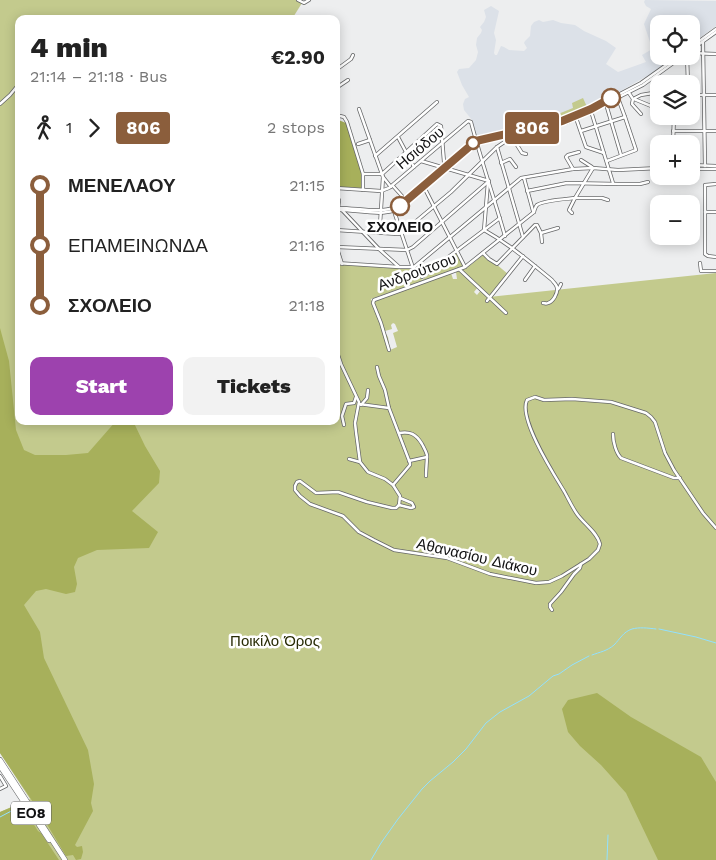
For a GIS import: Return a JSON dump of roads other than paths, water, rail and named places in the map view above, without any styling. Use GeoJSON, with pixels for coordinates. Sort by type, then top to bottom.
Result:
{"type":"FeatureCollection","features":[{"type":"Feature","properties":{"kind":"highway","name":"ΕΟ8"},"geometry":{"type":"LineString","coordinates":[[0,760],[63,860]]}},
{"type":"Feature","properties":{"kind":"highway","name":"ΕΟ8"},"geometry":{"type":"LineString","coordinates":[[0,766],[63,860]]}},
{"type":"Feature","properties":{"kind":"street"},"geometry":{"type":"LineString","coordinates":[[298,0],[304,3],[309,0]]}},
{"type":"Feature","properties":{"kind":"street"},"geometry":{"type":"LineString","coordinates":[[700,44],[716,30]]}},
{"type":"Feature","properties":{"kind":"street"},"geometry":{"type":"LineString","coordinates":[[700,43],[716,30]]}},
{"type":"Feature","properties":{"kind":"street"},"geometry":{"type":"LineString","coordinates":[[703,42],[705,166]]}},
{"type":"Feature","properties":{"kind":"street"},"geometry":{"type":"LineString","coordinates":[[700,53],[716,54]]}},
{"type":"Feature","properties":{"kind":"street"},"geometry":{"type":"LineString","coordinates":[[340,67],[351,59],[353,55]]}},
{"type":"Feature","properties":{"kind":"street"},"geometry":{"type":"LineString","coordinates":[[340,209],[381,212],[400,206],[476,142],[557,125],[576,118],[641,83],[666,65]]}},
{"type":"Feature","properties":{"kind":"street"},"geometry":{"type":"LineString","coordinates":[[342,210],[394,211],[404,206],[445,169],[448,164],[476,142],[557,122],[591,110],[629,92],[671,65]]}},
{"type":"Feature","properties":{"kind":"street"},"geometry":{"type":"LineString","coordinates":[[340,85],[348,80]]}},
{"type":"Feature","properties":{"kind":"street"},"geometry":{"type":"LineString","coordinates":[[0,104],[15,89]]}},
{"type":"Feature","properties":{"kind":"street"},"geometry":{"type":"LineString","coordinates":[[629,92],[634,99],[650,105]]}},
{"type":"Feature","properties":{"kind":"street"},"geometry":{"type":"LineString","coordinates":[[641,114],[632,104],[634,99],[641,95],[650,94]]}},
{"type":"Feature","properties":{"kind":"street"},"geometry":{"type":"LineString","coordinates":[[700,95],[716,95]]}},
{"type":"Feature","properties":{"kind":"street"},"geometry":{"type":"LineString","coordinates":[[607,161],[636,150],[618,98]]}},
{"type":"Feature","properties":{"kind":"street"},"geometry":{"type":"LineString","coordinates":[[375,156],[437,102]]}},
{"type":"Feature","properties":{"kind":"street"},"geometry":{"type":"LineString","coordinates":[[606,104],[621,155]]}},
{"type":"Feature","properties":{"kind":"street"},"geometry":{"type":"LineString","coordinates":[[359,110],[382,175],[402,196]]}},
{"type":"Feature","properties":{"kind":"street"},"geometry":{"type":"LineString","coordinates":[[591,110],[613,183]]}},
{"type":"Feature","properties":{"kind":"street"},"geometry":{"type":"LineString","coordinates":[[340,116],[346,122],[364,174],[363,190]]}},
{"type":"Feature","properties":{"kind":"street"},"geometry":{"type":"LineString","coordinates":[[581,131],[625,117]]}},
{"type":"Feature","properties":{"kind":"street"},"geometry":{"type":"LineString","coordinates":[[576,118],[586,147],[604,153]]}},
{"type":"Feature","properties":{"kind":"street","name":"Ησιόδου"},"geometry":{"type":"LineString","coordinates":[[381,191],[392,187],[468,121],[471,122],[476,142]]}},
{"type":"Feature","properties":{"kind":"street"},"geometry":{"type":"LineString","coordinates":[[380,225],[382,175],[437,124],[441,126],[444,162],[448,164]]}},
{"type":"Feature","properties":{"kind":"street"},"geometry":{"type":"LineString","coordinates":[[673,125],[673,135]]}},
{"type":"Feature","properties":{"kind":"street"},"geometry":{"type":"LineString","coordinates":[[673,131],[716,131]]}},
{"type":"Feature","properties":{"kind":"street"},"geometry":{"type":"LineString","coordinates":[[340,229],[402,233],[469,175],[496,147],[517,134]]}},
{"type":"Feature","properties":{"kind":"street"},"geometry":{"type":"LineString","coordinates":[[398,137],[415,167]]}},
{"type":"Feature","properties":{"kind":"street"},"geometry":{"type":"LineString","coordinates":[[512,137],[522,153],[526,154]]}},
{"type":"Feature","properties":{"kind":"street"},"geometry":{"type":"LineString","coordinates":[[358,144],[370,140]]}},
{"type":"Feature","properties":{"kind":"street"},"geometry":{"type":"LineString","coordinates":[[476,142],[505,236]]}},
{"type":"Feature","properties":{"kind":"street"},"geometry":{"type":"LineString","coordinates":[[496,147],[523,237]]}},
{"type":"Feature","properties":{"kind":"street"},"geometry":{"type":"LineString","coordinates":[[573,169],[566,157],[579,152]]}},
{"type":"Feature","properties":{"kind":"street"},"geometry":{"type":"LineString","coordinates":[[501,163],[510,159],[516,167]]}},
{"type":"Feature","properties":{"kind":"street"},"geometry":{"type":"LineString","coordinates":[[581,160],[593,168]]}},
{"type":"Feature","properties":{"kind":"street"},"geometry":{"type":"LineString","coordinates":[[421,161],[488,181]]}},
{"type":"Feature","properties":{"kind":"street"},"geometry":{"type":"LineString","coordinates":[[700,166],[716,167]]}},
{"type":"Feature","properties":{"kind":"street"},"geometry":{"type":"LineString","coordinates":[[700,167],[716,167]]}},
{"type":"Feature","properties":{"kind":"street"},"geometry":{"type":"LineString","coordinates":[[572,213],[569,210],[593,168]]}},
{"type":"Feature","properties":{"kind":"street"},"geometry":{"type":"LineString","coordinates":[[340,257],[342,264],[413,268],[518,179],[573,169],[650,168]]}},
{"type":"Feature","properties":{"kind":"street"},"geometry":{"type":"LineString","coordinates":[[364,174],[382,175]]}},
{"type":"Feature","properties":{"kind":"street"},"geometry":{"type":"LineString","coordinates":[[524,178],[534,212]]}},
{"type":"Feature","properties":{"kind":"street"},"geometry":{"type":"LineString","coordinates":[[484,230],[488,181]]}},
{"type":"Feature","properties":{"kind":"street"},"geometry":{"type":"LineString","coordinates":[[340,246],[407,250],[413,247],[488,181]]}},
{"type":"Feature","properties":{"kind":"street"},"geometry":{"type":"LineString","coordinates":[[527,191],[567,183],[640,184],[648,182]]}},
{"type":"Feature","properties":{"kind":"street"},"geometry":{"type":"LineString","coordinates":[[716,184],[704,185],[706,255],[716,257]]}},
{"type":"Feature","properties":{"kind":"street"},"geometry":{"type":"LineString","coordinates":[[340,188],[381,191]]}},
{"type":"Feature","properties":{"kind":"street"},"geometry":{"type":"LineString","coordinates":[[425,188],[466,267]]}},
{"type":"Feature","properties":{"kind":"street"},"geometry":{"type":"LineString","coordinates":[[575,198],[602,198],[608,200]]}},
{"type":"Feature","properties":{"kind":"street","name":"Ανδρούτσου"},"geometry":{"type":"LineString","coordinates":[[389,350],[373,303],[374,300],[466,267],[534,212],[538,204],[575,198]]}},
{"type":"Feature","properties":{"kind":"street"},"geometry":{"type":"LineString","coordinates":[[342,210],[399,268]]}},
{"type":"Feature","properties":{"kind":"street"},"geometry":{"type":"LineString","coordinates":[[394,211],[413,268]]}},
{"type":"Feature","properties":{"kind":"street"},"geometry":{"type":"LineString","coordinates":[[704,212],[716,212]]}},
{"type":"Feature","properties":{"kind":"street"},"geometry":{"type":"LineString","coordinates":[[422,277],[500,218]]}},
{"type":"Feature","properties":{"kind":"street"},"geometry":{"type":"LineString","coordinates":[[483,253],[489,260],[497,264],[534,225],[536,225],[541,233],[542,242]]}},
{"type":"Feature","properties":{"kind":"street"},"geometry":{"type":"LineString","coordinates":[[541,233],[558,228]]}},
{"type":"Feature","properties":{"kind":"street"},"geometry":{"type":"LineString","coordinates":[[484,230],[513,248],[552,280],[558,289]]}},
{"type":"Feature","properties":{"kind":"street"},"geometry":{"type":"LineString","coordinates":[[487,301],[523,256]]}},
{"type":"Feature","properties":{"kind":"street"},"geometry":{"type":"LineString","coordinates":[[700,263],[701,271],[716,271]]}},
{"type":"Feature","properties":{"kind":"street"},"geometry":{"type":"LineString","coordinates":[[525,280],[535,266]]}},
{"type":"Feature","properties":{"kind":"street"},"geometry":{"type":"LineString","coordinates":[[459,270],[506,313]]}},
{"type":"Feature","properties":{"kind":"street"},"geometry":{"type":"LineString","coordinates":[[543,303],[548,303],[552,300],[561,284]]}},
{"type":"Feature","properties":{"kind":"street"},"geometry":{"type":"LineString","coordinates":[[340,360],[360,405]]}},
{"type":"Feature","properties":{"kind":"street"},"geometry":{"type":"LineString","coordinates":[[377,367],[389,408],[410,465],[393,485]]}},
{"type":"Feature","properties":{"kind":"street"},"geometry":{"type":"LineString","coordinates":[[368,390],[366,398],[360,405],[355,423],[360,462],[368,472],[385,479],[393,485],[400,498],[399,505],[413,508],[412,503],[400,498]]}},
{"type":"Feature","properties":{"kind":"street"},"geometry":{"type":"LineString","coordinates":[[344,425],[342,416],[346,404],[354,403],[356,395]]}},
{"type":"Feature","properties":{"kind":"street","name":"Αθανασίου Διάκου"},"geometry":{"type":"LineString","coordinates":[[399,505],[393,508],[367,502],[338,492],[316,493],[300,481],[295,486],[298,495],[307,502],[340,514],[359,532],[394,550],[447,558],[490,574],[536,583],[545,583],[553,580],[582,564],[597,552],[600,542],[574,510],[550,468],[533,434],[525,404],[527,400],[535,397],[544,400],[572,399],[611,402],[646,413],[651,417],[665,453],[703,513],[716,528]]}},
{"type":"Feature","properties":{"kind":"street"},"geometry":{"type":"LineString","coordinates":[[360,405],[389,408]]}},
{"type":"Feature","properties":{"kind":"street"},"geometry":{"type":"LineString","coordinates":[[398,434],[402,432],[416,435],[426,452],[426,476]]}},
{"type":"Feature","properties":{"kind":"street"},"geometry":{"type":"LineString","coordinates":[[614,434],[613,440],[620,458],[674,478],[680,478]]}},
{"type":"Feature","properties":{"kind":"street"},"geometry":{"type":"LineString","coordinates":[[409,461],[427,457]]}},
{"type":"Feature","properties":{"kind":"street"},"geometry":{"type":"LineString","coordinates":[[349,459],[360,462]]}},
{"type":"Feature","properties":{"kind":"street"},"geometry":{"type":"LineString","coordinates":[[552,610],[550,604],[562,592],[582,564]]}},
{"type":"Feature","properties":{"kind":"street"},"geometry":{"type":"LineString","coordinates":[[0,776],[6,786],[0,789]]}},
{"type":"Feature","properties":{"kind":"waterway"},"geometry":{"type":"LineString","coordinates":[[592,655],[614,645],[629,630],[641,628],[656,629]]}},
{"type":"Feature","properties":{"kind":"waterway"},"geometry":{"type":"LineString","coordinates":[[659,629],[716,643]]}},
{"type":"Feature","properties":{"kind":"waterway"},"geometry":{"type":"LineString","coordinates":[[371,860],[398,819],[422,789],[466,749],[486,723],[500,712],[529,696],[553,676],[589,656]]}},
{"type":"Feature","properties":{"kind":"waterway"},"geometry":{"type":"LineString","coordinates":[[0,817],[17,808]]}},
{"type":"Feature","properties":{"kind":"waterway"},"geometry":{"type":"LineString","coordinates":[[607,860],[608,835]]}},
{"type":"Feature","properties":{"kind":"place","name":"ΣΧΟΛΕΙΟ"},"geometry":{"type":"Point","coordinates":[400,206]}},
{"type":"Feature","properties":{"kind":"park label","name":"Ποικίλο Όρος"},"geometry":{"type":"Point","coordinates":[275,641]}}]}
